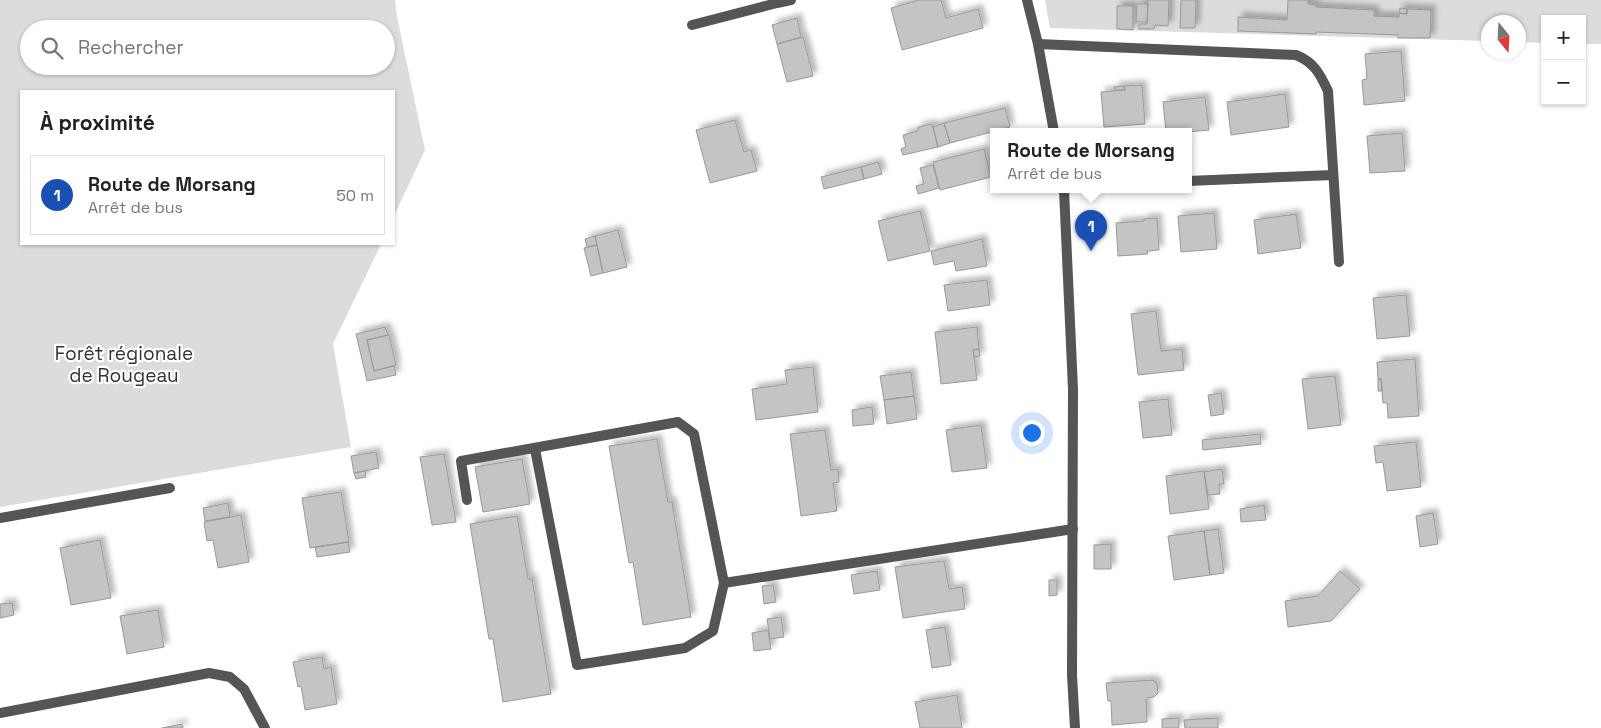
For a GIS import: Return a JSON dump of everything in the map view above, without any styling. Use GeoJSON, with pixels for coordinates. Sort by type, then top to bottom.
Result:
{"type":"FeatureCollection","features":[{"type":"Feature","properties":{"kind":"street"},"geometry":{"type":"LineString","coordinates":[[692,25],[776,2],[791,0]]}},
{"type":"Feature","properties":{"kind":"street"},"geometry":{"type":"LineString","coordinates":[[1027,0],[1038,44],[1053,128]]}},
{"type":"Feature","properties":{"kind":"street"},"geometry":{"type":"LineString","coordinates":[[1038,44],[1296,55],[1304,58],[1317,70],[1328,91],[1339,262]]}},
{"type":"Feature","properties":{"kind":"street"},"geometry":{"type":"LineString","coordinates":[[1192,181],[1333,175]]}},
{"type":"Feature","properties":{"kind":"street"},"geometry":{"type":"LineString","coordinates":[[1064,193],[1073,389],[1072,675],[1075,728]]}},
{"type":"Feature","properties":{"kind":"street"},"geometry":{"type":"LineString","coordinates":[[467,500],[461,461],[678,422],[694,434],[724,583],[713,631],[685,648],[577,665],[535,449]]}},
{"type":"Feature","properties":{"kind":"street"},"geometry":{"type":"LineString","coordinates":[[0,518],[170,488]]}},
{"type":"Feature","properties":{"kind":"street"},"geometry":{"type":"LineString","coordinates":[[724,583],[1073,529]]}},
{"type":"Feature","properties":{"kind":"street"},"geometry":{"type":"LineString","coordinates":[[0,713],[209,673],[230,677],[244,689],[265,728]]}},
{"type":"Feature","properties":{"kind":"green space","name":"Forêt régionale de Rougeau"},"geometry":{"type":"Polygon","coordinates":[[[0,0],[395,0],[425,150],[395,214],[395,90],[20,90],[20,245],[381,245],[333,344],[351,447],[0,507],[0,0]]]}},
{"type":"Feature","properties":{"kind":"green space"},"geometry":{"type":"Polygon","coordinates":[[[1045,0],[1601,0],[1601,44],[1586,44],[1586,15],[1541,15],[1541,43],[1526,42],[1526,15],[1481,15],[1481,41],[1050,28],[1045,0]]]}},
{"type":"Feature","properties":{"kind":"building"},"geometry":{"type":"Polygon","coordinates":[[[919,0],[941,0],[946,18],[978,9],[983,28],[902,50],[891,8],[919,0]]]}},
{"type":"Feature","properties":{"kind":"building"},"geometry":{"type":"Polygon","coordinates":[[[1148,0],[1169,0],[1168,26],[1155,25],[1154,29],[1139,29],[1139,24],[1147,24],[1148,0]]]}},
{"type":"Feature","properties":{"kind":"building"},"geometry":{"type":"Polygon","coordinates":[[[1181,0],[1196,0],[1195,28],[1180,28],[1181,0]]]}},
{"type":"Feature","properties":{"kind":"building"},"geometry":{"type":"Polygon","coordinates":[[[1288,0],[1308,0],[1308,4],[1316,5],[1316,7],[1374,10],[1374,16],[1399,17],[1399,13],[1407,14],[1407,9],[1431,10],[1430,38],[1398,38],[1398,35],[1316,32],[1316,34],[1238,32],[1238,17],[1287,20],[1288,0]]]}},
{"type":"Feature","properties":{"kind":"building"},"geometry":{"type":"Polygon","coordinates":[[[1137,4],[1148,4],[1147,22],[1136,22],[1137,4]]]}},
{"type":"Feature","properties":{"kind":"building"},"geometry":{"type":"Polygon","coordinates":[[[1117,6],[1133,6],[1133,30],[1117,29],[1117,6]]]}},
{"type":"Feature","properties":{"kind":"building"},"geometry":{"type":"Polygon","coordinates":[[[1400,8],[1407,9],[1407,14],[1399,13],[1400,8]]]}},
{"type":"Feature","properties":{"kind":"building"},"geometry":{"type":"Polygon","coordinates":[[[797,18],[801,37],[777,44],[772,25],[797,18]]]}},
{"type":"Feature","properties":{"kind":"building"},"geometry":{"type":"Polygon","coordinates":[[[803,37],[813,76],[787,82],[777,44],[803,37]]]}},
{"type":"Feature","properties":{"kind":"building"},"geometry":{"type":"Polygon","coordinates":[[[1401,51],[1405,101],[1364,105],[1362,80],[1367,79],[1365,54],[1401,51]]]}},
{"type":"Feature","properties":{"kind":"building"},"geometry":{"type":"Polygon","coordinates":[[[1142,85],[1145,124],[1104,127],[1101,92],[1125,90],[1124,86],[1142,85]]]}},
{"type":"Feature","properties":{"kind":"building"},"geometry":{"type":"Polygon","coordinates":[[[1124,86],[1125,90],[1115,90],[1114,87],[1124,86]]]}},
{"type":"Feature","properties":{"kind":"building"},"geometry":{"type":"Polygon","coordinates":[[[1285,94],[1289,127],[1231,135],[1227,102],[1285,94]]]}},
{"type":"Feature","properties":{"kind":"building"},"geometry":{"type":"Polygon","coordinates":[[[1205,97],[1209,130],[1192,132],[1192,128],[1166,128],[1163,102],[1205,97]]]}},
{"type":"Feature","properties":{"kind":"building"},"geometry":{"type":"Polygon","coordinates":[[[1005,108],[1010,127],[990,128],[990,132],[950,143],[944,123],[1005,108]]]}},
{"type":"Feature","properties":{"kind":"building"},"geometry":{"type":"Polygon","coordinates":[[[735,120],[744,152],[751,150],[757,171],[710,183],[696,130],[735,120]]]}},
{"type":"Feature","properties":{"kind":"building"},"geometry":{"type":"Polygon","coordinates":[[[944,123],[950,143],[938,147],[933,127],[944,123]]]}},
{"type":"Feature","properties":{"kind":"building"},"geometry":{"type":"Polygon","coordinates":[[[932,124],[938,147],[903,155],[901,149],[906,147],[903,135],[918,131],[918,127],[932,124]]]}},
{"type":"Feature","properties":{"kind":"building"},"geometry":{"type":"Polygon","coordinates":[[[1402,133],[1405,171],[1370,173],[1367,136],[1402,133]]]}},
{"type":"Feature","properties":{"kind":"building"},"geometry":{"type":"Polygon","coordinates":[[[984,149],[990,177],[940,190],[933,162],[984,149]]]}},
{"type":"Feature","properties":{"kind":"building"},"geometry":{"type":"Polygon","coordinates":[[[878,162],[882,174],[864,179],[861,167],[878,162]]]}},
{"type":"Feature","properties":{"kind":"building"},"geometry":{"type":"Polygon","coordinates":[[[933,165],[939,188],[918,194],[916,186],[924,184],[920,168],[933,165]]]}},
{"type":"Feature","properties":{"kind":"building"},"geometry":{"type":"Polygon","coordinates":[[[861,167],[864,179],[824,189],[821,177],[861,167]]]}},
{"type":"Feature","properties":{"kind":"building"},"geometry":{"type":"Polygon","coordinates":[[[920,211],[930,251],[888,261],[878,221],[920,211]]]}},
{"type":"Feature","properties":{"kind":"building"},"geometry":{"type":"Polygon","coordinates":[[[1214,213],[1217,249],[1181,252],[1178,216],[1214,213]]]}},
{"type":"Feature","properties":{"kind":"building"},"geometry":{"type":"Polygon","coordinates":[[[1296,214],[1301,248],[1258,254],[1254,220],[1296,214]]]}},
{"type":"Feature","properties":{"kind":"building"},"geometry":{"type":"Polygon","coordinates":[[[1157,218],[1159,250],[1147,251],[1148,254],[1118,256],[1116,223],[1157,218]]]}},
{"type":"Feature","properties":{"kind":"building"},"geometry":{"type":"Polygon","coordinates":[[[618,230],[627,267],[603,273],[595,236],[618,230]]]}},
{"type":"Feature","properties":{"kind":"building"},"geometry":{"type":"Polygon","coordinates":[[[595,236],[597,245],[587,247],[585,239],[595,236]]]}},
{"type":"Feature","properties":{"kind":"building"},"geometry":{"type":"Polygon","coordinates":[[[982,239],[987,266],[956,271],[954,261],[934,265],[931,251],[982,239]]]}},
{"type":"Feature","properties":{"kind":"building"},"geometry":{"type":"Polygon","coordinates":[[[597,245],[603,273],[591,276],[584,248],[597,245]]]}},
{"type":"Feature","properties":{"kind":"building"},"geometry":{"type":"Polygon","coordinates":[[[987,280],[990,305],[948,311],[944,285],[987,280]]]}},
{"type":"Feature","properties":{"kind":"building"},"geometry":{"type":"Polygon","coordinates":[[[1406,295],[1410,336],[1377,339],[1373,298],[1406,295]]]}},
{"type":"Feature","properties":{"kind":"building"},"geometry":{"type":"Polygon","coordinates":[[[1156,311],[1161,351],[1182,349],[1184,370],[1138,375],[1131,314],[1156,311]]]}},
{"type":"Feature","properties":{"kind":"building"},"geometry":{"type":"Polygon","coordinates":[[[385,327],[388,335],[367,340],[374,371],[394,366],[396,375],[367,381],[356,334],[385,327]]]}},
{"type":"Feature","properties":{"kind":"building"},"geometry":{"type":"Polygon","coordinates":[[[977,327],[979,349],[973,350],[977,380],[941,384],[935,332],[977,327]]]}},
{"type":"Feature","properties":{"kind":"building"},"geometry":{"type":"Polygon","coordinates":[[[389,335],[396,365],[374,371],[367,340],[389,335]]]}},
{"type":"Feature","properties":{"kind":"building"},"geometry":{"type":"Polygon","coordinates":[[[979,349],[980,356],[974,357],[973,350],[979,349]]]}},
{"type":"Feature","properties":{"kind":"building"},"geometry":{"type":"Polygon","coordinates":[[[1415,359],[1419,416],[1388,418],[1387,403],[1383,403],[1381,379],[1378,379],[1377,362],[1415,359]]]}},
{"type":"Feature","properties":{"kind":"building"},"geometry":{"type":"Polygon","coordinates":[[[813,367],[818,412],[756,420],[752,389],[787,384],[785,370],[813,367]]]}},
{"type":"Feature","properties":{"kind":"building"},"geometry":{"type":"Polygon","coordinates":[[[911,372],[914,396],[884,400],[880,376],[911,372]]]}},
{"type":"Feature","properties":{"kind":"building"},"geometry":{"type":"Polygon","coordinates":[[[1335,376],[1341,425],[1308,429],[1302,379],[1335,376]]]}},
{"type":"Feature","properties":{"kind":"building"},"geometry":{"type":"Polygon","coordinates":[[[1378,379],[1381,379],[1382,391],[1378,391],[1378,379]]]}},
{"type":"Feature","properties":{"kind":"building"},"geometry":{"type":"Polygon","coordinates":[[[1221,393],[1224,414],[1211,416],[1208,395],[1221,393]]]}},
{"type":"Feature","properties":{"kind":"building"},"geometry":{"type":"Polygon","coordinates":[[[914,396],[917,419],[887,424],[884,400],[914,396]]]}},
{"type":"Feature","properties":{"kind":"building"},"geometry":{"type":"Polygon","coordinates":[[[1168,399],[1172,435],[1143,438],[1139,402],[1168,399]]]}},
{"type":"Feature","properties":{"kind":"building"},"geometry":{"type":"Polygon","coordinates":[[[872,407],[874,424],[853,426],[852,410],[872,407]]]}},
{"type":"Feature","properties":{"kind":"building"},"geometry":{"type":"Polygon","coordinates":[[[981,425],[987,468],[952,472],[946,430],[981,425]]]}},
{"type":"Feature","properties":{"kind":"building"},"geometry":{"type":"Polygon","coordinates":[[[825,430],[831,470],[838,469],[839,482],[833,483],[837,511],[801,516],[790,434],[825,430]]]}},
{"type":"Feature","properties":{"kind":"building"},"geometry":{"type":"Polygon","coordinates":[[[1260,434],[1261,444],[1203,450],[1202,440],[1260,434]]]}},
{"type":"Feature","properties":{"kind":"building"},"geometry":{"type":"Polygon","coordinates":[[[657,439],[668,502],[672,502],[691,617],[643,625],[633,562],[629,563],[609,446],[657,439]]]}},
{"type":"Feature","properties":{"kind":"building"},"geometry":{"type":"Polygon","coordinates":[[[1416,442],[1421,487],[1387,491],[1383,462],[1376,463],[1374,446],[1416,442]]]}},
{"type":"Feature","properties":{"kind":"building"},"geometry":{"type":"Polygon","coordinates":[[[376,452],[379,468],[354,473],[351,456],[376,452]]]}},
{"type":"Feature","properties":{"kind":"building"},"geometry":{"type":"Polygon","coordinates":[[[444,454],[456,522],[432,525],[420,457],[444,454]]]}},
{"type":"Feature","properties":{"kind":"building"},"geometry":{"type":"Polygon","coordinates":[[[522,459],[530,504],[483,512],[475,467],[522,459]]]}},
{"type":"Feature","properties":{"kind":"building"},"geometry":{"type":"Polygon","coordinates":[[[1222,469],[1224,484],[1219,484],[1220,494],[1208,495],[1204,472],[1222,469]]]}},
{"type":"Feature","properties":{"kind":"building"},"geometry":{"type":"Polygon","coordinates":[[[365,471],[366,477],[356,479],[354,473],[365,471]]]}},
{"type":"Feature","properties":{"kind":"building"},"geometry":{"type":"Polygon","coordinates":[[[1204,471],[1209,509],[1170,514],[1166,476],[1204,471]]]}},
{"type":"Feature","properties":{"kind":"building"},"geometry":{"type":"Polygon","coordinates":[[[341,492],[349,542],[310,548],[302,498],[341,492]]]}},
{"type":"Feature","properties":{"kind":"building"},"geometry":{"type":"Polygon","coordinates":[[[228,503],[230,517],[205,521],[203,508],[228,503]]]}},
{"type":"Feature","properties":{"kind":"building"},"geometry":{"type":"Polygon","coordinates":[[[1264,505],[1266,520],[1241,522],[1240,509],[1264,505]]]}},
{"type":"Feature","properties":{"kind":"building"},"geometry":{"type":"Polygon","coordinates":[[[1433,513],[1438,544],[1420,547],[1416,516],[1433,513]]]}},
{"type":"Feature","properties":{"kind":"building"},"geometry":{"type":"Polygon","coordinates":[[[241,515],[249,562],[218,568],[213,540],[207,541],[204,522],[241,515]]]}},
{"type":"Feature","properties":{"kind":"building"},"geometry":{"type":"Polygon","coordinates":[[[517,516],[528,579],[532,579],[551,694],[503,702],[493,639],[489,639],[470,524],[517,516]]]}},
{"type":"Feature","properties":{"kind":"building"},"geometry":{"type":"Polygon","coordinates":[[[1218,529],[1224,573],[1210,575],[1204,531],[1218,529]]]}},
{"type":"Feature","properties":{"kind":"building"},"geometry":{"type":"Polygon","coordinates":[[[1204,531],[1210,575],[1174,580],[1168,536],[1204,531]]]}},
{"type":"Feature","properties":{"kind":"building"},"geometry":{"type":"Polygon","coordinates":[[[100,540],[111,598],[71,605],[60,548],[100,540]]]}},
{"type":"Feature","properties":{"kind":"building"},"geometry":{"type":"Polygon","coordinates":[[[348,542],[350,552],[317,557],[315,547],[348,542]]]}},
{"type":"Feature","properties":{"kind":"building"},"geometry":{"type":"Polygon","coordinates":[[[1111,544],[1111,569],[1094,569],[1094,545],[1111,544]]]}},
{"type":"Feature","properties":{"kind":"building"},"geometry":{"type":"Polygon","coordinates":[[[944,561],[949,589],[962,587],[965,609],[903,618],[895,567],[944,561]]]}},
{"type":"Feature","properties":{"kind":"building"},"geometry":{"type":"Polygon","coordinates":[[[877,571],[880,590],[854,594],[851,575],[877,571]]]}},
{"type":"Feature","properties":{"kind":"building"},"geometry":{"type":"Polygon","coordinates":[[[1340,571],[1360,589],[1331,621],[1288,627],[1285,601],[1318,596],[1340,571]]]}},
{"type":"Feature","properties":{"kind":"building"},"geometry":{"type":"Polygon","coordinates":[[[1049,580],[1057,580],[1057,595],[1049,596],[1049,580]]]}},
{"type":"Feature","properties":{"kind":"building"},"geometry":{"type":"Polygon","coordinates":[[[773,585],[776,602],[764,604],[762,586],[773,585]]]}},
{"type":"Feature","properties":{"kind":"building"},"geometry":{"type":"Polygon","coordinates":[[[12,603],[14,615],[0,618],[0,604],[12,603]]]}},
{"type":"Feature","properties":{"kind":"building"},"geometry":{"type":"Polygon","coordinates":[[[158,610],[164,647],[127,654],[120,616],[158,610]]]}},
{"type":"Feature","properties":{"kind":"building"},"geometry":{"type":"Polygon","coordinates":[[[781,617],[784,637],[770,639],[767,619],[781,617]]]}},
{"type":"Feature","properties":{"kind":"building"},"geometry":{"type":"Polygon","coordinates":[[[945,627],[951,665],[932,668],[926,630],[945,627]]]}},
{"type":"Feature","properties":{"kind":"building"},"geometry":{"type":"Polygon","coordinates":[[[768,630],[771,649],[754,651],[752,633],[768,630]]]}},
{"type":"Feature","properties":{"kind":"building"},"geometry":{"type":"Polygon","coordinates":[[[322,657],[324,669],[331,667],[337,704],[305,710],[301,686],[298,687],[293,662],[322,657]]]}},
{"type":"Feature","properties":{"kind":"building"},"geometry":{"type":"Polygon","coordinates":[[[1153,680],[1157,684],[1158,693],[1154,697],[1146,698],[1147,722],[1112,725],[1111,701],[1108,701],[1106,683],[1153,680]]]}},
{"type":"Feature","properties":{"kind":"building"},"geometry":{"type":"Polygon","coordinates":[[[957,695],[962,728],[920,728],[915,702],[957,695]]]}},
{"type":"Feature","properties":{"kind":"building"},"geometry":{"type":"Polygon","coordinates":[[[1179,718],[1179,728],[1162,728],[1162,719],[1179,718]]]}},
{"type":"Feature","properties":{"kind":"building"},"geometry":{"type":"Polygon","coordinates":[[[1218,718],[1218,728],[1185,728],[1184,720],[1218,718]]]}},
{"type":"Feature","properties":{"kind":"building"},"geometry":{"type":"Polygon","coordinates":[[[182,724],[183,728],[162,728],[182,724]]]}},
{"type":"Feature","properties":{"kind":"place","name":"Route de Morsang"},"geometry":{"type":"Point","coordinates":[1091,251]}}]}
